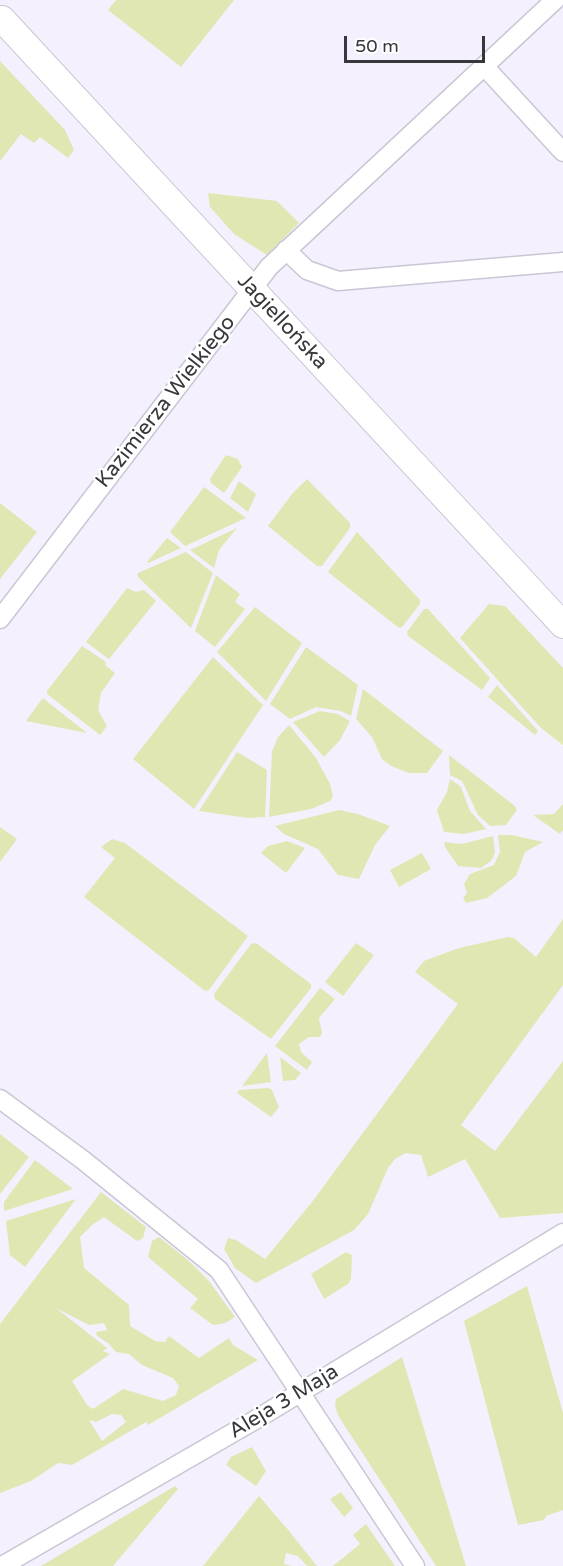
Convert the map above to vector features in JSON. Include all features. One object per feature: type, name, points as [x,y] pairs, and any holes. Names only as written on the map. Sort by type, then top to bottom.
[{"type":"street","name":"Kazimierza Wielkiego","points":[[0,619],[252,289],[286,250],[555,0]]},
{"type":"street","name":"Jagiellońska","points":[[5,13],[252,289],[563,625]]},
{"type":"street","points":[[484,66],[563,152]]},
{"type":"street","points":[[286,250],[307,270],[338,280],[563,262]]},
{"type":"street","points":[[0,1099],[83,1160],[219,1270],[415,1566]]},
{"type":"street","name":"Aleja 3 Maja","points":[[2,1566],[301,1392],[563,1233]]},
{"type":"green space","points":[[116,0],[234,0],[181,67],[108,10]]},
{"type":"green space","points":[[0,61],[65,130],[74,150],[68,158],[40,137],[34,143],[21,134],[0,161]]},
{"type":"green space","points":[[208,193],[277,201],[299,223],[267,255],[234,234],[210,207]]},
{"type":"green space","points":[[226,455],[238,459],[242,467],[224,493],[211,483],[210,479]]},
{"type":"green space","points":[[307,479],[350,523],[350,528],[322,566],[317,566],[268,526],[292,494]]},
{"type":"green space","points":[[239,481],[256,494],[248,512],[230,498]]},
{"type":"green space","points":[[204,487],[246,518],[185,546],[170,532]]},
{"type":"green space","points":[[0,503],[37,532],[0,579]]},
{"type":"green space","points":[[237,528],[219,550],[214,568],[190,550]]},
{"type":"green space","points":[[357,532],[420,600],[420,604],[402,627],[399,628],[328,572]]},
{"type":"green space","points":[[167,538],[181,548],[148,563],[147,562]]},
{"type":"green space","points":[[186,552],[213,573],[191,628],[137,576],[138,573]]},
{"type":"green space","points":[[216,575],[240,594],[235,602],[245,609],[215,647],[195,631]]},
{"type":"green space","points":[[127,588],[136,592],[144,590],[156,601],[109,659],[86,642]]},
{"type":"green space","points":[[489,604],[505,606],[563,668],[563,745],[541,728],[460,638]]},
{"type":"green space","points":[[255,607],[302,643],[266,701],[217,652]]},
{"type":"green space","points":[[424,609],[428,609],[490,678],[482,690],[408,636],[407,632]]},
{"type":"green space","points":[[82,646],[106,662],[105,665],[115,673],[101,693],[98,710],[107,726],[100,735],[47,694]]},
{"type":"green space","points":[[306,647],[358,685],[351,716],[341,711],[316,707],[290,719],[270,704]]},
{"type":"green space","points":[[213,657],[263,705],[194,809],[133,759]]},
{"type":"green space","points":[[497,685],[538,731],[535,735],[488,697]]},
{"type":"green space","points":[[363,689],[443,751],[427,773],[409,773],[391,766],[382,759],[372,737],[356,719]]},
{"type":"green space","points":[[44,699],[87,733],[26,721]]},
{"type":"green space","points":[[320,711],[338,714],[350,721],[340,740],[324,757],[293,722]]},
{"type":"green space","points":[[289,725],[316,758],[330,784],[333,797],[330,801],[311,809],[269,817],[272,751],[278,737]]},
{"type":"green space","points":[[237,752],[267,770],[265,817],[248,818],[199,811]]},
{"type":"green space","points":[[449,755],[515,806],[517,810],[506,825],[490,826],[478,815],[462,781],[450,775]]},
{"type":"green space","points":[[450,779],[461,787],[470,811],[486,829],[464,834],[444,832],[437,810],[447,792]]},
{"type":"green space","points":[[563,804],[563,830],[560,834],[533,815],[554,814]]},
{"type":"green space","points":[[339,810],[358,814],[390,826],[375,845],[359,879],[338,875],[318,849],[284,834],[275,826]]},
{"type":"green space","points":[[0,827],[17,839],[0,862]]},
{"type":"green space","points":[[498,835],[512,835],[543,842],[525,852],[516,876],[487,898],[466,903],[463,898],[467,893],[464,884],[470,874],[494,865],[500,852]]},
{"type":"green space","points":[[493,836],[495,853],[491,861],[481,868],[458,866],[444,842],[462,844]]},
{"type":"green space","points":[[112,839],[125,843],[248,936],[209,990],[205,991],[84,897],[115,858],[101,847]]},
{"type":"green space","points":[[287,841],[305,848],[286,873],[261,853],[268,846]]},
{"type":"green space","points":[[422,853],[431,869],[399,887],[390,870]]},
{"type":"green space","points":[[563,919],[563,985],[461,1125],[495,1151],[563,1061],[563,1213],[500,1218],[465,1159],[428,1177],[421,1155],[406,1153],[395,1159],[388,1168],[368,1214],[354,1230],[256,1283],[235,1268],[224,1249],[228,1238],[236,1240],[265,1259],[312,1202],[458,1004],[415,972],[424,961],[459,948],[508,937],[514,938],[536,957]]},
{"type":"green space","points":[[256,943],[311,984],[311,988],[271,1039],[215,999],[214,994],[251,944]]},
{"type":"green space","points":[[356,943],[374,955],[343,996],[325,982]]},
{"type":"green space","points":[[320,988],[335,999],[319,1018],[322,1033],[320,1037],[309,1037],[299,1044],[301,1052],[312,1062],[307,1070],[275,1046]]},
{"type":"green space","points":[[267,1053],[271,1082],[242,1086]]},
{"type":"green space","points":[[280,1057],[301,1073],[295,1080],[283,1081]]},
{"type":"green space","points":[[268,1088],[272,1090],[279,1107],[271,1117],[237,1093],[239,1090]]},
{"type":"green space","points":[[0,1134],[29,1157],[0,1194]]},
{"type":"green space","points":[[35,1160],[73,1189],[4,1211],[4,1202]]},
{"type":"green space","points":[[101,1192],[146,1227],[143,1238],[137,1241],[104,1217],[80,1237],[84,1268],[129,1305],[130,1326],[155,1341],[165,1342],[169,1336],[199,1358],[229,1338],[233,1345],[258,1360],[148,1425],[146,1422],[72,1465],[58,1463],[31,1481],[0,1493],[0,1324]],"holes":[[[56,1308],[89,1325],[104,1323],[107,1330],[96,1332],[97,1336],[116,1352],[129,1354],[142,1365],[173,1378],[179,1386],[176,1395],[163,1401],[123,1389],[93,1409],[87,1405],[72,1381],[110,1354],[103,1351],[107,1348]],[[112,1414],[121,1415],[126,1422],[102,1441],[89,1420],[96,1422]]]},
{"type":"green space","points":[[76,1199],[25,1267],[10,1255],[6,1221]]},
{"type":"green space","points":[[159,1237],[188,1260],[209,1281],[235,1317],[225,1323],[213,1325],[190,1308],[198,1299],[148,1257],[152,1241]]},
{"type":"green space","points":[[346,1252],[352,1255],[351,1279],[348,1284],[324,1299],[311,1274]]},
{"type":"green space","points":[[527,1286],[563,1413],[563,1510],[546,1516],[544,1520],[518,1525],[464,1321]]},
{"type":"green space","points":[[402,1357],[466,1566],[436,1566],[339,1417],[335,1406],[336,1399]]},
{"type":"green space","points":[[252,1447],[266,1471],[256,1486],[226,1465],[231,1457]]},
{"type":"green space","points":[[175,1486],[178,1489],[113,1566],[41,1566]]},
{"type":"green space","points":[[341,1492],[353,1508],[344,1517],[330,1499]]},
{"type":"green space","points":[[259,1496],[317,1566],[307,1566],[298,1556],[286,1553],[284,1564],[292,1566],[203,1566]]},
{"type":"green space","points":[[366,1524],[395,1566],[333,1566],[360,1544],[353,1535]]}]
